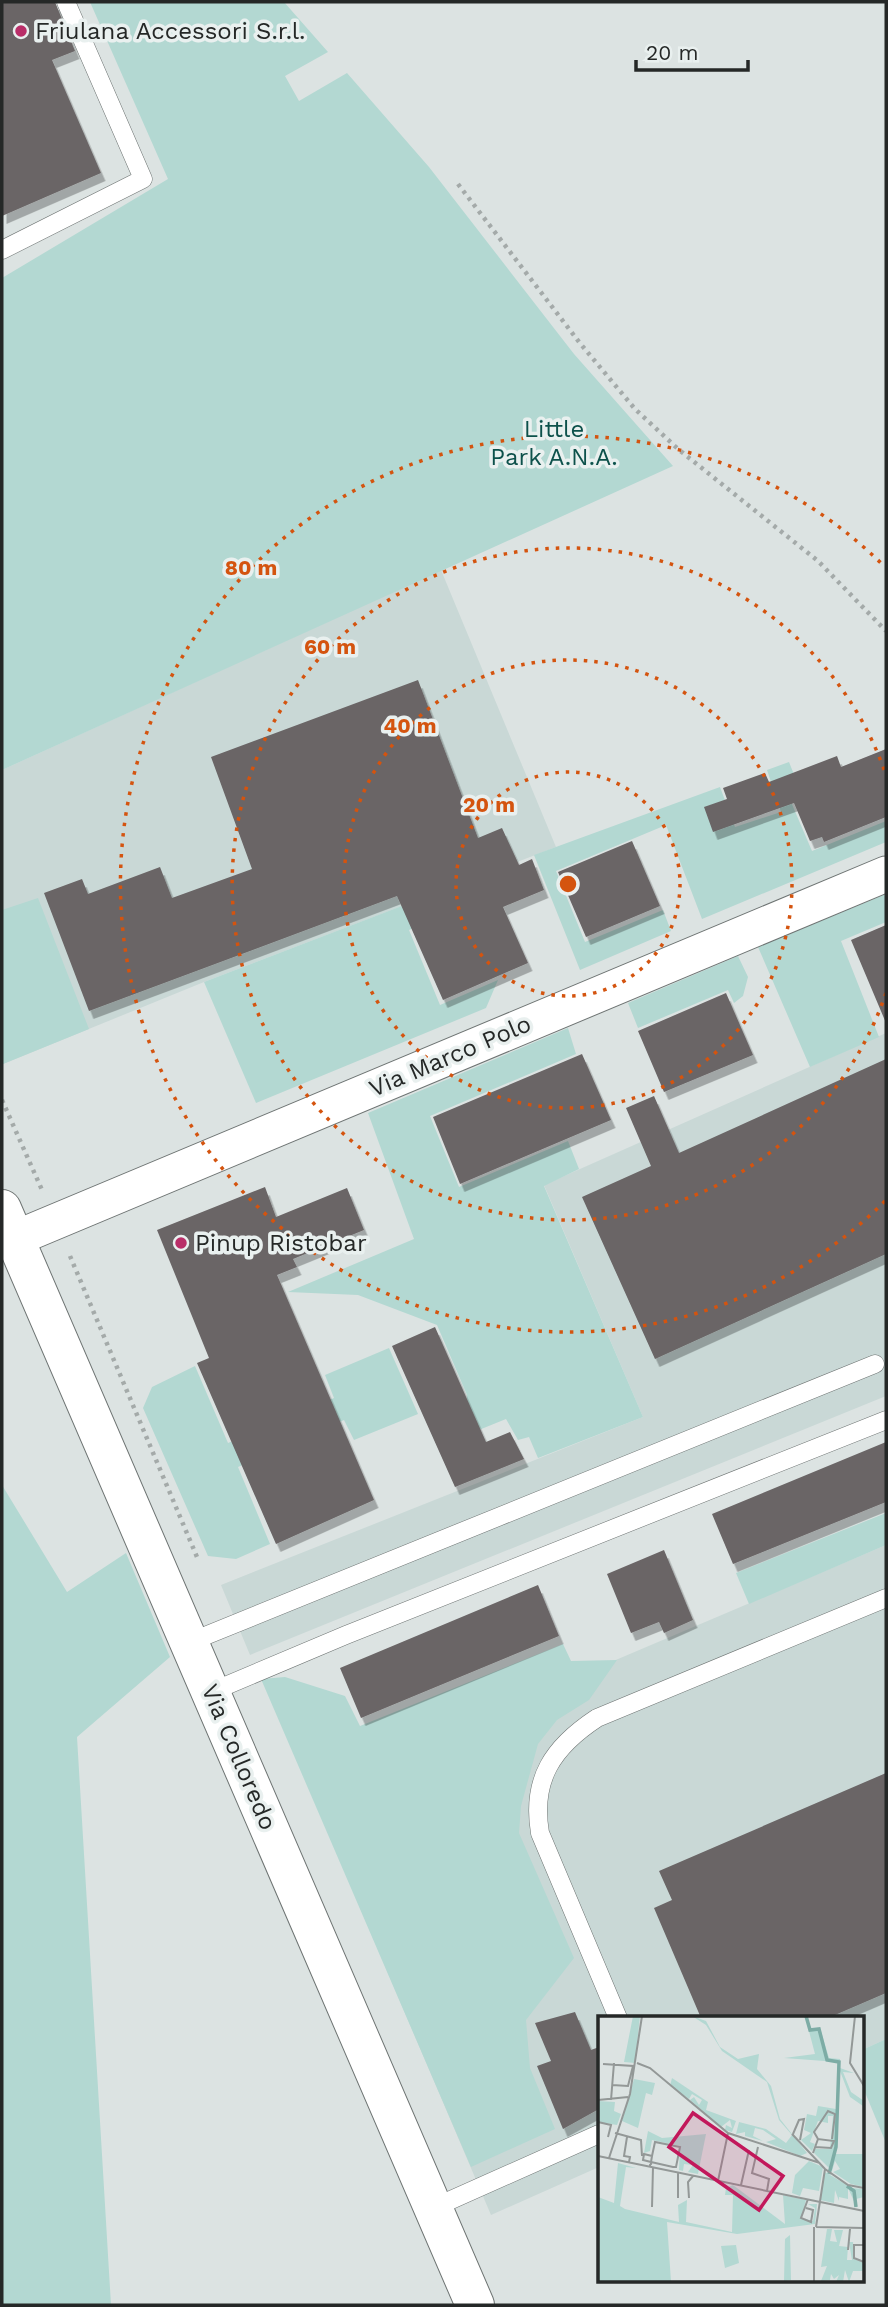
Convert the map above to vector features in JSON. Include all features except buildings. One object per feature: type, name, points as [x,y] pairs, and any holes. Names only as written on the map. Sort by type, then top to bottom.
[{"type":"main road","name":"Via Colloredo","points":[[8,1224],[475,2305]]},
{"type":"street","name":"Via Marco Polo","points":[[8,1224],[886,874]]},
{"type":"lane","points":[[2,250],[143,179],[66,2]]},
{"type":"lane","points":[[190,1642],[875,1364]]},
{"type":"lane","points":[[211,1692],[359,1630],[886,1420]]},
{"type":"lane","points":[[617,2016],[540,1833],[536,1812],[539,1790],[553,1756],[579,1730],[597,1718],[886,1598]]},
{"type":"lane","points":[[433,2208],[598,2134]]},
{"type":"path","points":[[458,184],[579,342],[635,409],[678,449],[818,561],[886,631]]},
{"type":"shaded area","points":[[441,570],[556,847],[204,982],[3,1064],[2,770]]},
{"type":"shaded area","points":[[886,1033],[886,1396],[250,1655],[221,1585],[643,1417],[544,1185]]},
{"type":"shaded area","points":[[886,1545],[886,2039],[864,2049],[864,2016],[598,2016],[598,2167],[491,2215],[310,1790]]},
{"type":"green space","name":"Little Park A.N.A.","points":[[90,2],[284,2],[328,52],[285,76],[299,101],[347,73],[429,167],[574,354],[673,466],[2,770],[2,278],[168,179]]},
{"type":"green space","points":[[789,762],[797,782],[785,788],[812,851],[886,821],[886,842],[702,919],[666,825],[556,871],[585,942],[663,910],[671,931],[580,970],[534,855],[720,787],[735,827],[781,812],[767,770]]},
{"type":"green space","points":[[433,894],[441,916],[409,930],[440,1005],[498,980],[486,1008],[256,1103],[204,982]]},
{"type":"green space","points":[[886,894],[886,922],[841,941],[879,1037],[810,1067],[758,947]]},
{"type":"green space","points":[[38,898],[89,1029],[3,1064],[2,910]]},
{"type":"green space","points":[[738,956],[748,977],[743,996],[734,1003],[728,990],[638,1028],[628,1003]]},
{"type":"green space","points":[[568,1028],[576,1054],[430,1116],[459,1187],[568,1141],[579,1169],[544,1186],[643,1417],[538,1458],[529,1437],[518,1440],[506,1419],[464,1436],[467,1395],[437,1325],[358,1295],[288,1292],[414,1239],[368,1113]]},
{"type":"green space","points":[[389,1348],[418,1414],[354,1440],[344,1420],[238,1467],[270,1544],[236,1559],[208,1556],[143,1408],[152,1387],[195,1366],[228,1443],[334,1398],[325,1375]]},
{"type":"green space","points":[[2,1485],[67,1592],[126,1553],[170,1657],[77,1737],[111,2305],[2,2305]]},
{"type":"green space","points":[[886,1513],[886,1545],[749,1604],[736,1573]]},
{"type":"green space","points":[[563,1644],[571,1661],[617,1660],[589,1700],[557,1720],[538,1744],[521,1806],[519,1833],[574,1958],[526,2020],[530,2068],[555,2129],[471,2167],[261,1679],[285,1677],[345,1696],[360,1726]]},
{"type":"green space","points":[[886,2039],[886,2143],[864,2090],[864,2049]]},
{"type":"place","name":"Friulana Accessori S.r.l.","points":[[21,31]]},
{"type":"place","name":"Pinup Ristobar","points":[[181,1243]]}]
